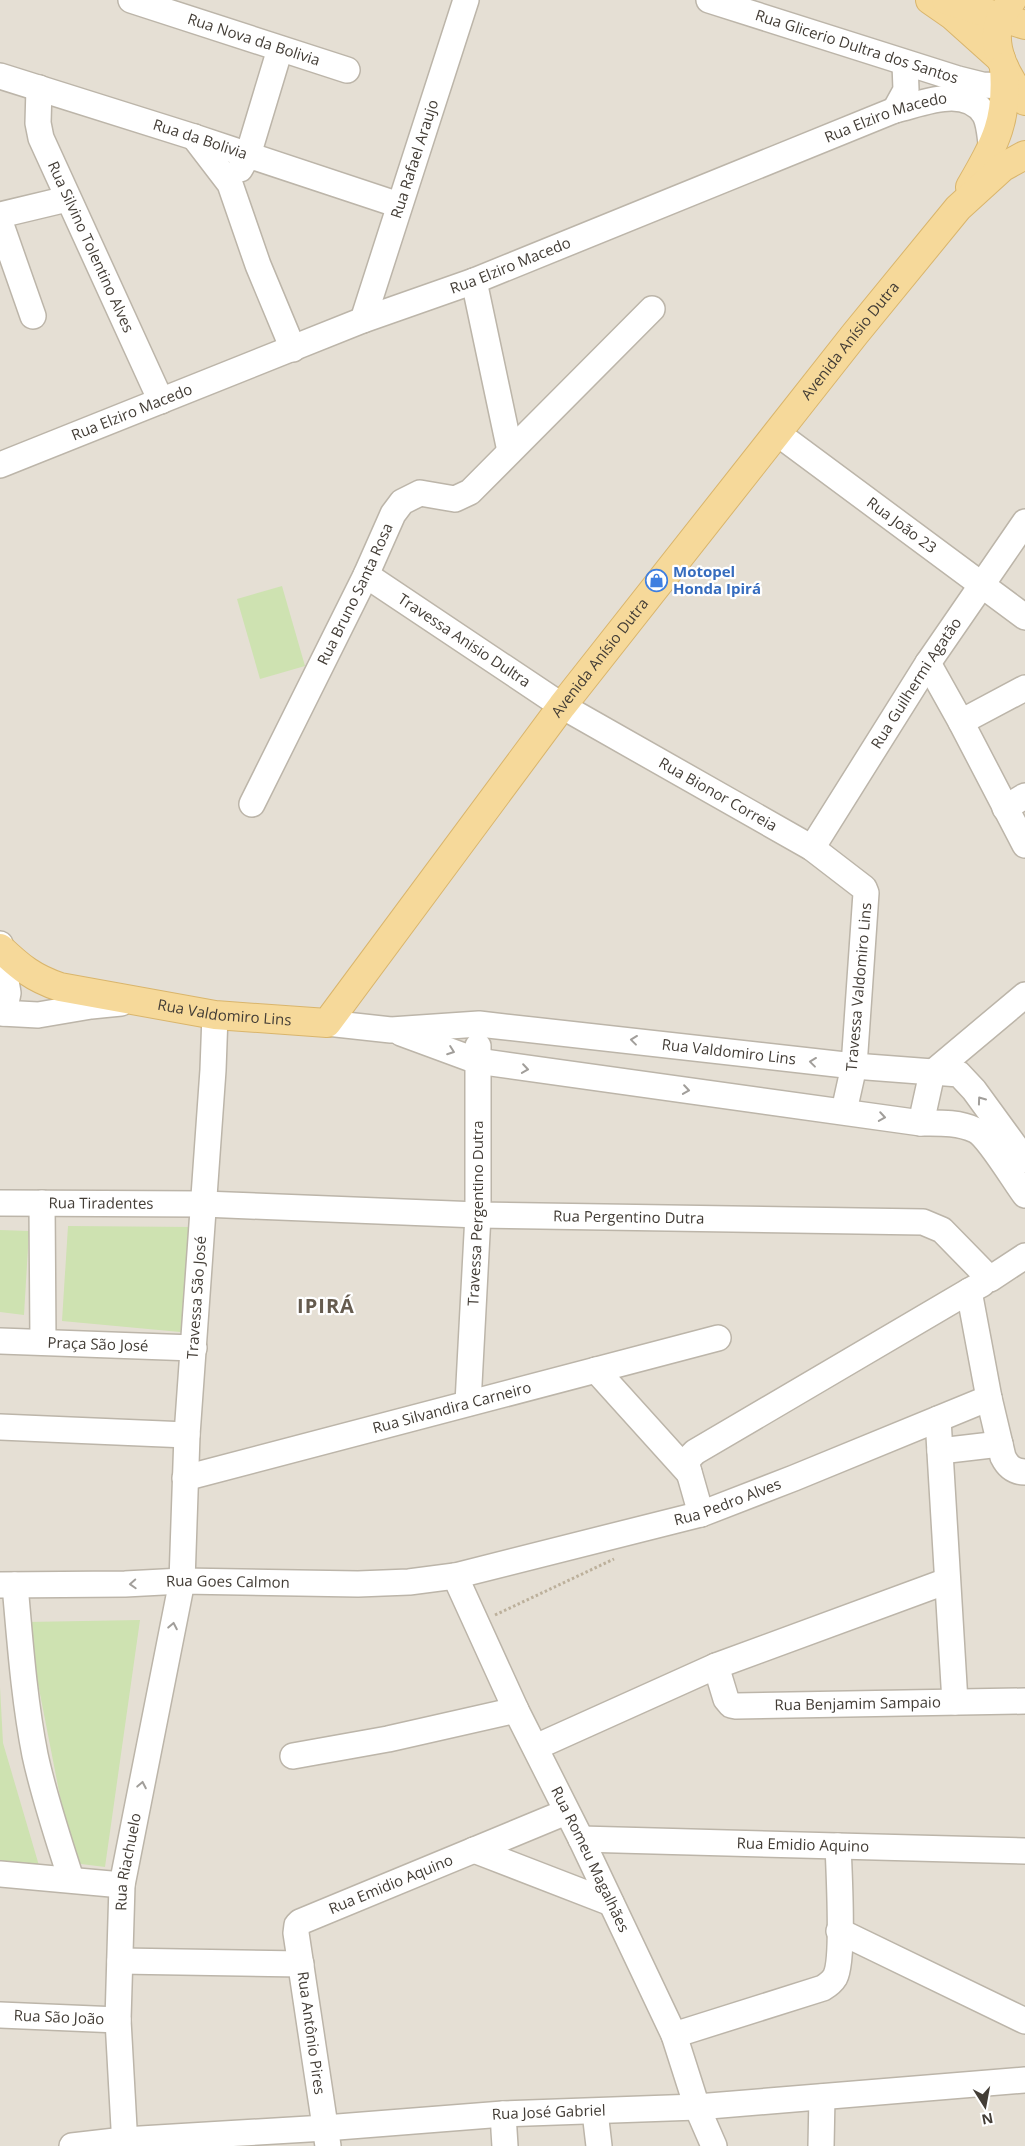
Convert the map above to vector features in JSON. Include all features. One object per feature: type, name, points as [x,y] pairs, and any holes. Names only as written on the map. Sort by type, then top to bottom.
[{"type":"main road","points":[[930,0],[953,16],[1009,78]]},
{"type":"main road","points":[[946,0],[1013,14],[997,40],[1009,78],[1005,105],[992,150],[958,208]]},
{"type":"main road","points":[[958,208],[1003,167],[1025,155]]},
{"type":"main road","name":"Avenida Anísio Dutra","points":[[328,1023],[562,706],[958,208]]},
{"type":"main road","name":"Rua Valdomiro Lins","points":[[0,947],[19,967],[39,980],[60,987],[215,1016],[328,1023]]},
{"type":"street","name":"Rua Nova da Bolivia","points":[[131,0],[348,70]]},
{"type":"street","name":"Rua Rafael Araujo","points":[[363,320],[466,0]]},
{"type":"street","name":"Rua Glicerio Dultra dos Santos","points":[[709,0],[905,63],[982,85],[1009,78]]},
{"type":"street","points":[[230,184],[248,155],[280,49]]},
{"type":"street","points":[[895,110],[906,90],[905,63]]},
{"type":"street","name":"Rua da Bolivia","points":[[0,76],[194,137],[399,205]]},
{"type":"street","name":"Rua Silvino Tolentino Alves","points":[[39,88],[38,123],[41,138],[67,199],[161,401]]},
{"type":"street","name":"Rua Elziro Macedo","points":[[0,465],[363,320],[474,281],[895,110],[950,98],[960,98],[974,104],[984,115],[992,150]]},
{"type":"street","points":[[194,137],[230,184],[258,265],[293,349]]},
{"type":"street","points":[[0,215],[67,199]]},
{"type":"street","points":[[0,222],[33,316]]},
{"type":"street","points":[[474,281],[510,451]]},
{"type":"street","name":"Rua Bruno Santa Rosa","points":[[252,804],[366,575],[393,514],[402,502],[420,494],[455,499],[470,492],[652,309]]},
{"type":"street","name":"Rua João 23","points":[[778,434],[1025,617]]},
{"type":"street","name":"Rua Guilhermi Agatão","points":[[812,848],[928,663],[1025,522]]},
{"type":"street","name":"Travessa Anisio Dultra","points":[[366,575],[562,706]]},
{"type":"street","points":[[928,663],[961,722],[1015,802],[1025,845]]},
{"type":"street","points":[[961,722],[1025,688]]},
{"type":"street","name":"Rua Bionor Correia","points":[[562,706],[812,848],[864,888],[866,893]]},
{"type":"street","name":"Travessa Valdomiro Lins","points":[[844,1111],[854,1066],[866,893]]},
{"type":"street","points":[[0,947],[8,993],[2,1013],[38,1015],[91,1006],[139,1001]]},
{"type":"street","points":[[921,1123],[932,1073],[1025,995]]},
{"type":"street","name":"Travessa São José","points":[[182,1581],[186,1435],[194,1348],[215,1016]]},
{"type":"street","name":"Rua Valdomiro Lins","points":[[328,1023],[391,1030],[479,1024],[854,1066],[959,1074],[974,1090],[1025,1160]]},
{"type":"street","name":"Travessa Pergentino Dutra","points":[[468,1403],[478,1215],[477,1061],[479,1024]]},
{"type":"street","name":"Rua Valdomiro Lins","points":[[391,1030],[477,1061],[921,1123],[949,1123],[976,1130],[1025,1195]]},
{"type":"street","name":"Rua Tiradentes","points":[[0,1202],[203,1204]]},
{"type":"street","points":[[42,1203],[43,1342]]},
{"type":"street","name":"Rua Pergentino Dutra","points":[[203,1204],[478,1215],[923,1222],[942,1230],[990,1279]]},
{"type":"street","points":[[701,1514],[689,1474],[689,1458],[694,1452],[969,1292],[1025,1256]]},
{"type":"street","points":[[969,1292],[989,1398],[1000,1444],[1007,1465],[1013,1470],[1023,1472]]},
{"type":"street","name":"Rua Silvandira Carneiro","points":[[185,1478],[718,1338]]},
{"type":"street","name":"Praça São José","points":[[0,1341],[194,1348]]},
{"type":"street","points":[[596,1370],[689,1474]]},
{"type":"street","name":"Rua Pedro Alves","points":[[454,1576],[701,1514],[989,1398]]},
{"type":"street","points":[[938,1419],[955,1702]]},
{"type":"street","points":[[0,1427],[186,1435]]},
{"type":"street","points":[[940,1451],[1000,1444]]},
{"type":"street","name":"Rua Goes Calmon","points":[[7,1585],[124,1584],[182,1581],[358,1584],[409,1582],[454,1576]]},
{"type":"street","name":"Rua Romeu Magalhães","points":[[454,1576],[516,1710],[581,1839],[674,2035],[697,2107],[714,2146]]},
{"type":"street","name":"Rua Riachuelo","points":[[124,2143],[118,2020],[122,1885],[182,1581]]},
{"type":"street","points":[[536,1747],[716,1666],[947,1581]]},
{"type":"street","points":[[7,1585],[35,1754],[45,1796],[71,1879]]},
{"type":"street","name":"Rua Benjamim Sampaio","points":[[716,1666],[726,1700],[731,1705],[1025,1701]]},
{"type":"street","points":[[292,1756],[388,1739],[516,1710]]},
{"type":"street","name":"Rua Emidio Aquino","points":[[300,1922],[566,1812]]},
{"type":"street","name":"Rua Emidio Aquino","points":[[581,1839],[1025,1850]]},
{"type":"street","points":[[674,2035],[823,1988],[830,1983],[837,1971],[840,1931],[838,1846]]},
{"type":"street","points":[[474,1850],[611,1903]]},
{"type":"street","points":[[0,1874],[122,1885]]},
{"type":"street","name":"Rua Antônio Pires","points":[[300,1922],[296,1929],[326,2137]]},
{"type":"street","points":[[840,1931],[1025,2021]]},
{"type":"street","points":[[120,1961],[301,1964]]},
{"type":"street","name":"Rua São João","points":[[0,2015],[118,2020]]},
{"type":"street","name":"Rua José Gabriel","points":[[72,2146],[326,2137],[503,2114],[697,2107],[1025,2080]]},
{"type":"street","points":[[821,2146],[822,2097]]},
{"type":"street","points":[[595,2112],[598,2146]]},
{"type":"street","points":[[503,2114],[505,2146]]},
{"type":"path","points":[[476,1624],[615,1558]]},
{"type":"shaded area","points":[[0,0],[1025,0],[1025,2146],[0,2146]]},
{"type":"green space","points":[[282,586],[305,666],[260,679],[237,599]]},
{"type":"green space","points":[[68,1226],[195,1227],[191,1333],[62,1321]]},
{"type":"green space","points":[[0,1230],[29,1231],[24,1315],[0,1312]]},
{"type":"green space","points":[[140,1620],[105,1867],[73,1863],[26,1622]]},
{"type":"green space","points":[[0,1687],[3,1743],[40,1869],[0,1865]]},
{"type":"place","name":"Motopel Honda Ipirá","points":[[657,581]]},
{"type":"district","name":"IPIRÁ","points":[[326,1306]]}]
